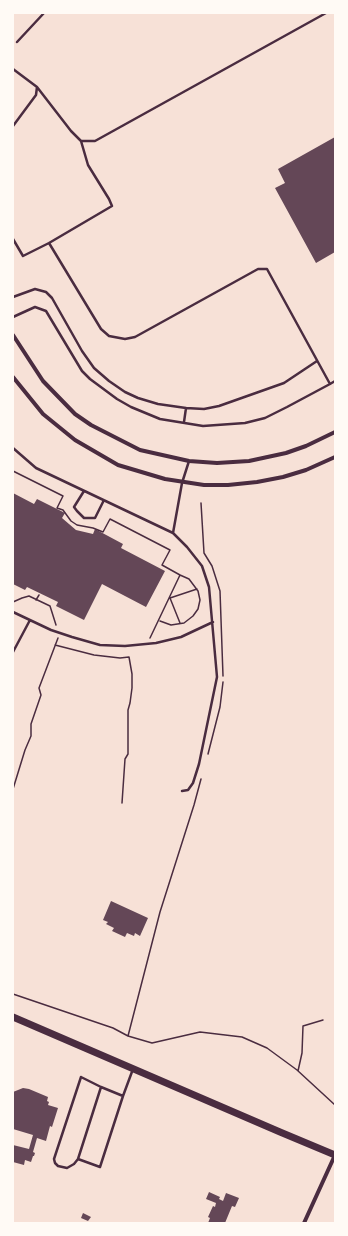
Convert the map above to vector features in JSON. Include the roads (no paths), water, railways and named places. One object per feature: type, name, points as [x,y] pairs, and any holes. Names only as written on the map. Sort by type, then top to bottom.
[{"type":"main road","points":[[13,1017],[335,1155]]},
{"type":"street","points":[[13,335],[43,381],[61,400],[91,425],[140,450],[189,461],[217,463],[249,461],[269,458],[286,453],[306,446],[335,432]]},
{"type":"street","points":[[13,377],[43,414],[75,440],[118,465],[148,475],[182,483],[204,485],[257,482],[283,477],[306,470],[335,457]]},
{"type":"street","points":[[304,1223],[335,1155]]},
{"type":"lane","points":[[17,42],[44,13]]},
{"type":"lane","points":[[81,141],[96,141],[326,13]]},
{"type":"lane","points":[[13,69],[37,87],[71,131],[81,141],[88,165],[112,206],[49,243],[22,256],[13,239]]},
{"type":"lane","points":[[13,126],[36,95],[37,87]]},
{"type":"lane","points":[[49,243],[101,329],[109,336],[125,338],[135,337],[258,269],[267,269],[330,384]]},
{"type":"lane","points":[[13,297],[35,289],[46,292],[52,298],[94,368],[125,392],[158,404],[204,409],[219,406],[284,382],[317,361]]},
{"type":"lane","points":[[13,316],[35,307],[46,311],[82,371],[90,379],[117,399],[160,419],[203,426],[245,423],[271,415],[335,381]]},
{"type":"lane","points":[[184,422],[186,408]]},
{"type":"lane","points":[[13,448],[36,468],[173,533],[187,547],[202,566],[209,586],[217,677],[199,764],[188,790],[182,791]]},
{"type":"lane","points":[[173,533],[182,483],[189,461]]},
{"type":"lane","points":[[84,491],[74,507],[84,518],[95,518],[104,500]]},
{"type":"lane","points":[[13,612],[59,633],[100,645],[125,646],[156,643],[181,637],[213,622]]},
{"type":"lane","points":[[13,652],[30,620]]},
{"type":"lane","points":[[78,1159],[100,1167],[133,1069]]},
{"type":"lane","points":[[101,1087],[78,1159],[74,1164],[67,1168],[58,1166],[54,1159],[80,1077],[123,1096]]}]
